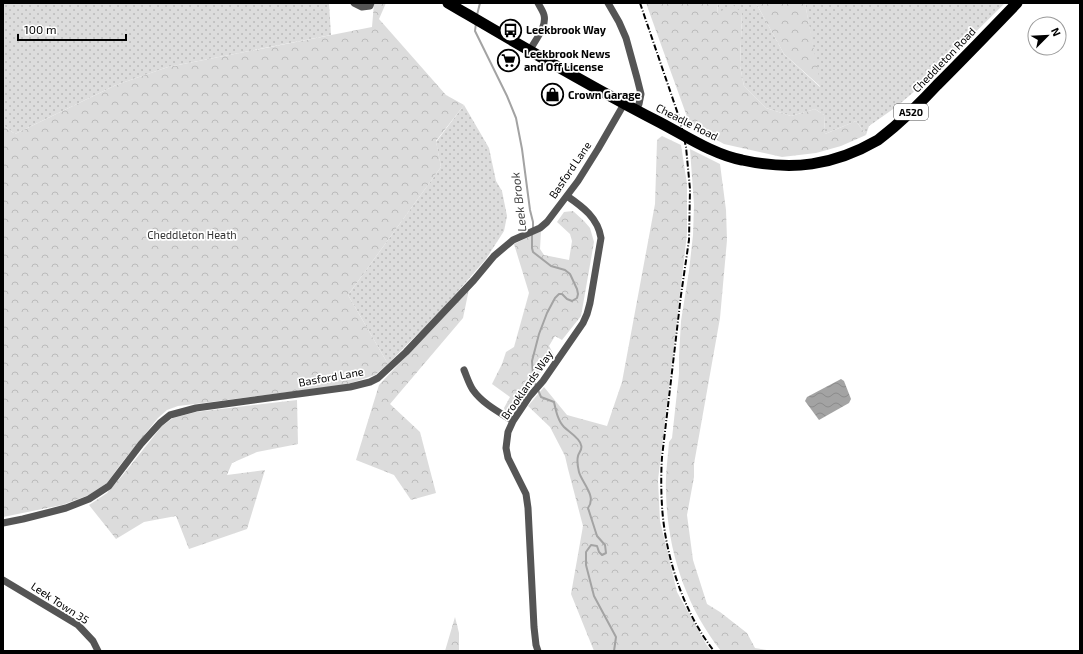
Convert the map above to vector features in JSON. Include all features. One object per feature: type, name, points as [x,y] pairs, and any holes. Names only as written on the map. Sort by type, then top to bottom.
[{"type":"highway","name":"Cheadle Road","points":[[448,3],[624,104],[721,154],[739,160],[774,165]]},
{"type":"highway","name":"Cheddleton Road","points":[[774,165],[796,166],[818,164],[840,158],[880,139],[909,115],[1017,3]]},
{"type":"street","points":[[354,3],[362,7],[370,6],[371,3]]},
{"type":"street","points":[[530,50],[543,27],[545,20],[544,13],[538,3]]},
{"type":"street","points":[[608,3],[626,38],[637,78],[641,94],[636,110]]},
{"type":"street","name":"Basford Lane","points":[[3,523],[66,508],[89,500],[109,486],[141,444],[160,422],[170,415],[196,408],[350,387],[370,382],[378,378],[406,352],[474,280],[494,256],[513,240],[540,228],[547,222],[567,196],[598,149],[624,104]]},
{"type":"street","name":"Brooklands Way","points":[[538,651],[534,627],[526,494],[508,458],[506,448],[508,432],[513,421],[529,396],[543,381],[583,322],[590,303],[601,238],[600,230],[597,223],[580,205],[567,196]]},
{"type":"street","points":[[464,370],[470,385],[480,398],[499,413],[513,421]]},
{"type":"street","name":"Leek Town 35","points":[[3,580],[78,625],[93,641],[98,651]]},
{"type":"green space","points":[[3,3],[329,3],[331,35],[168,67],[116,85],[15,134],[3,125]]},
{"type":"green space","name":"Cheddleton Heath","points":[[374,3],[386,3],[379,19],[446,95],[464,105],[436,141],[441,167],[348,295],[388,364],[375,375],[345,385],[178,406],[167,410],[158,418],[107,483],[89,495],[62,505],[3,517],[3,125],[15,134],[116,85],[168,67],[372,27]]},
{"type":"green space","points":[[646,3],[718,3],[717,14],[732,4],[742,13],[740,66],[744,86],[766,108],[791,116],[815,109],[824,115],[825,134],[856,121],[866,135],[841,146],[816,153],[782,157],[724,144],[690,125]]},
{"type":"green space","points":[[718,3],[756,3],[784,54],[820,87],[805,3],[1005,3],[922,85],[896,107],[869,126],[866,135],[856,121],[825,134],[824,115],[815,109],[791,116],[766,108],[744,86],[740,66],[742,13],[717,14]]},
{"type":"green space","points":[[756,3],[805,3],[821,87],[784,54]]},
{"type":"green space","points":[[464,105],[489,148],[496,181],[502,191],[507,216],[504,231],[486,259],[445,306],[388,364],[348,295],[441,167],[436,142]]},
{"type":"green space","points":[[662,136],[681,145],[687,184],[687,234],[658,480],[660,521],[677,592],[711,651],[594,651],[571,594],[583,526],[565,456],[550,427],[528,406],[544,387],[567,415],[607,426],[622,382],[655,204],[657,141]]},
{"type":"green space","points":[[690,149],[720,164],[726,210],[727,240],[720,318],[694,464],[694,477],[687,515],[693,560],[707,604],[747,633],[755,648],[773,651],[721,651],[697,615],[688,595],[680,576],[670,534],[667,513],[666,473],[669,442],[672,438],[679,374],[681,321],[693,235],[694,205]]},
{"type":"green space","points":[[573,211],[590,228],[594,242],[581,316],[562,340],[555,336],[549,346],[554,355],[517,407],[506,413],[504,408],[510,397],[492,384],[506,352],[514,347],[529,293],[514,244],[541,231],[540,249],[544,255],[569,260],[572,241],[570,234],[557,222],[564,212]]},
{"type":"green space","points":[[469,289],[463,318],[390,404],[420,432],[436,493],[411,500],[394,475],[356,460],[379,385]]},
{"type":"green space","points":[[297,400],[298,444],[257,452],[232,463],[227,475],[265,470],[247,529],[189,549],[176,516],[144,522],[116,539],[89,505],[107,493],[162,426],[173,418],[196,412]]},
{"type":"green space","points":[[455,617],[459,633],[459,651],[445,651]]},
{"type":"water","points":[[841,379],[844,381],[851,399],[849,403],[819,420],[805,401],[807,397]]},
{"type":"waterway","name":"Leek Brook","points":[[477,15],[480,3]]},
{"type":"waterway","name":"Leek Brook","points":[[476,23],[475,31],[507,96],[516,118],[522,149],[533,230]]},
{"type":"waterway","name":"Leek Brook","points":[[532,234],[533,252],[551,266],[565,270],[570,274],[578,294],[577,298],[572,301],[567,299],[562,294],[559,294],[555,298],[547,313],[539,334],[532,361],[533,375],[536,386]]},
{"type":"waterway","name":"Leek Brook","points":[[538,390],[541,397],[554,402],[560,422],[580,442],[581,449],[578,455],[579,472],[590,494],[591,499],[588,508],[597,536],[605,545],[606,553],[602,555],[597,546],[591,545],[586,552],[586,565],[594,596],[616,637],[614,651]]},
{"type":"railway","points":[[640,3],[680,120],[686,147],[690,189],[689,240],[662,457],[661,493],[664,525],[672,563],[685,601],[693,619],[714,651]]},
{"type":"place","name":"Leekbrook Way","points":[[510,30]]},
{"type":"place","name":"Leekbrook News and Off License","points":[[509,60]]},
{"type":"place","name":"Crown Garage","points":[[552,95]]}]
